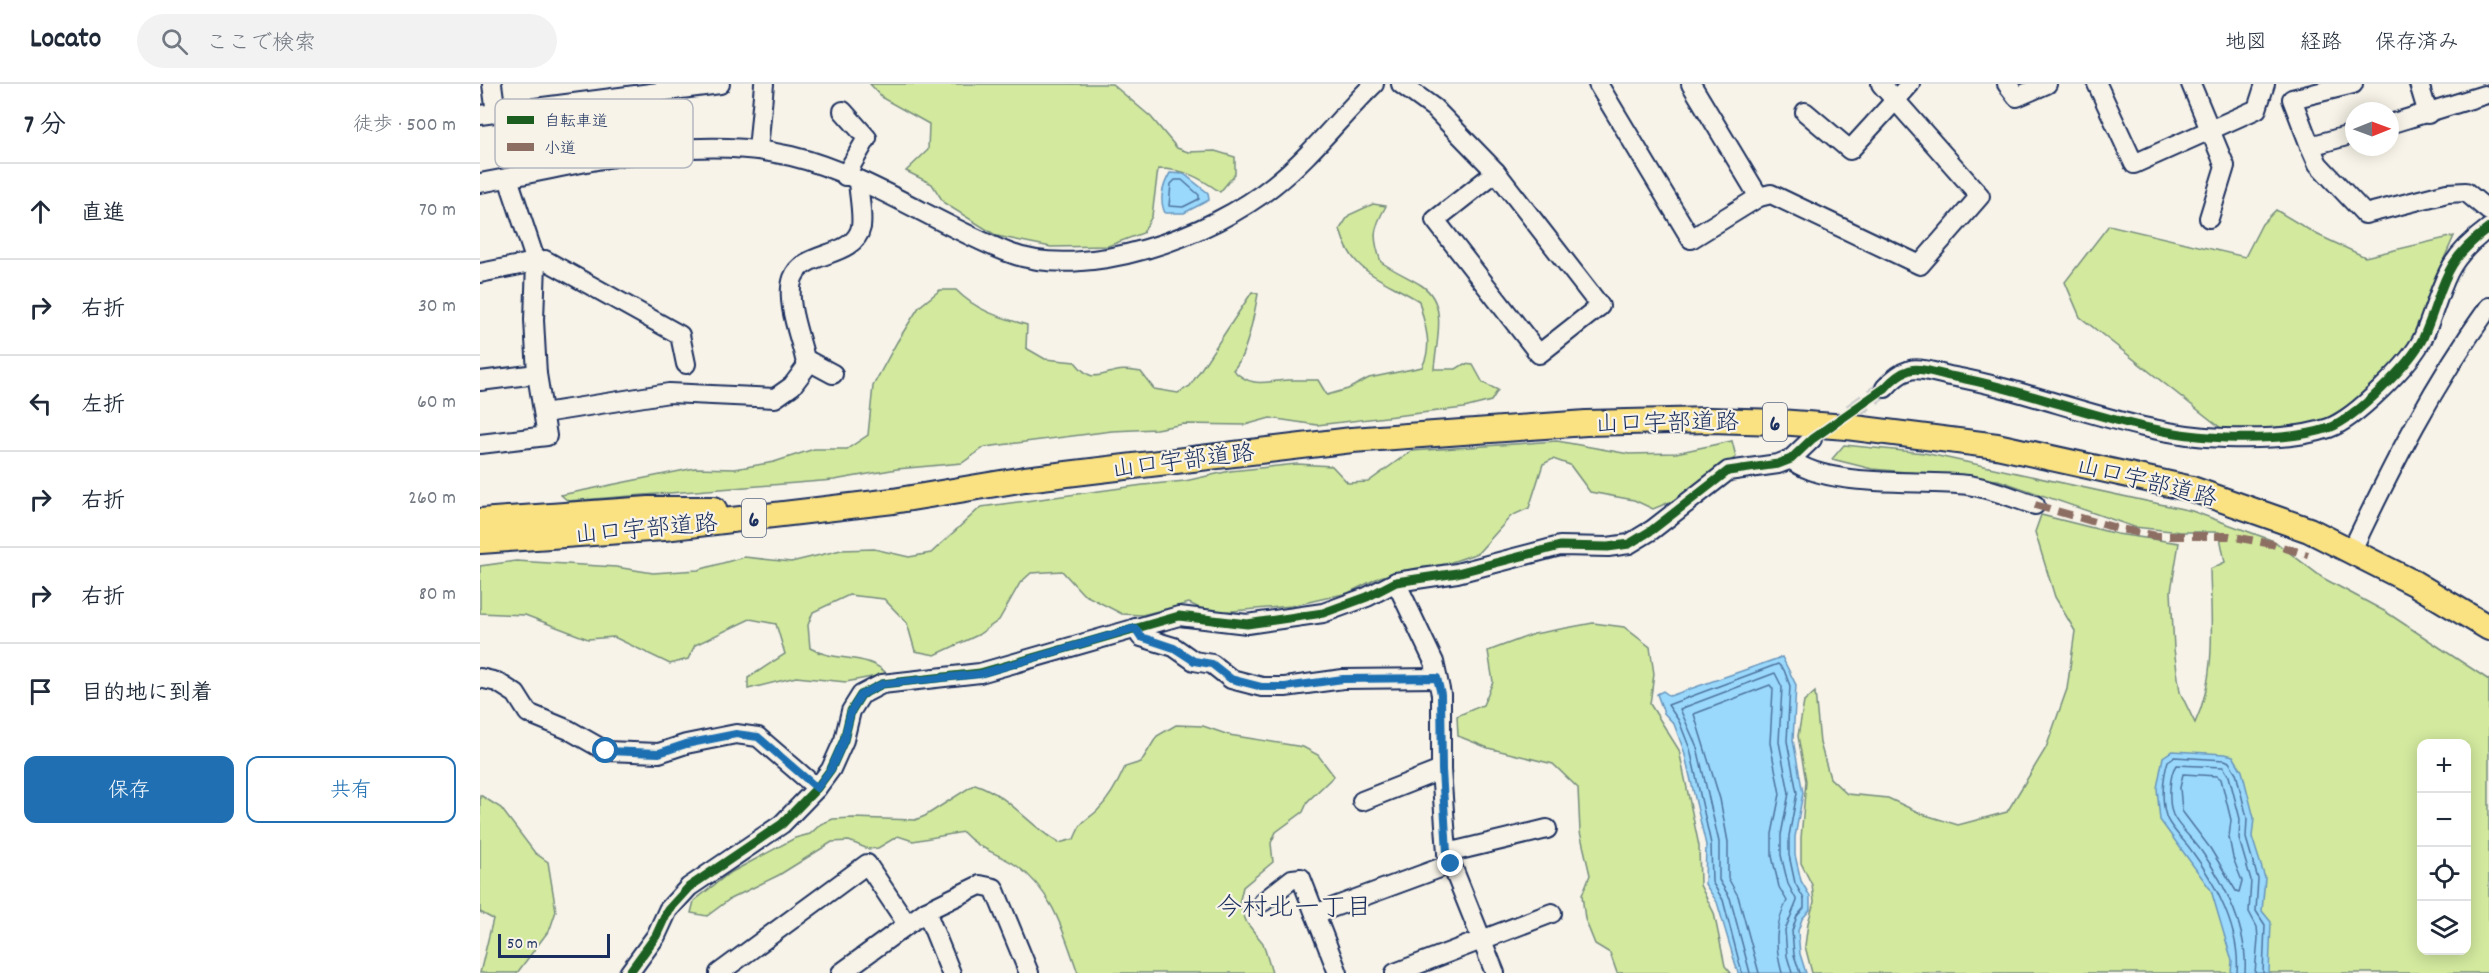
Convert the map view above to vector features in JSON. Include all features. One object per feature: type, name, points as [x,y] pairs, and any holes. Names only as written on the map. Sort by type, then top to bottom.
[{"type":"main road","name":"山口宇部道路","points":[[480,541],[664,528],[893,501],[1025,479],[1352,440],[1473,430],[1647,421],[1779,422],[1878,430],[1997,446],[2192,489],[2248,506],[2352,550],[2414,583],[2489,628]]},
{"type":"main road","name":"山口宇部道路","points":[[480,529],[556,526],[725,509],[894,488],[1025,479]]},
{"type":"main road","points":[[480,521],[649,509],[725,509]]},
{"type":"main road","points":[[480,555],[597,542],[664,528]]},
{"type":"street","points":[[488,114],[492,84]]},
{"type":"street","points":[[588,99],[661,88],[720,84]]},
{"type":"street","points":[[758,150],[764,84]]},
{"type":"street","points":[[693,148],[720,147],[758,150],[792,156],[851,179],[1009,253],[1054,262],[1097,262],[1164,242],[1223,219],[1250,204],[1294,169],[1374,84]]},
{"type":"street","points":[[1401,84],[1434,108],[1496,172],[1600,306],[1539,354],[1435,220],[1496,172]]},
{"type":"street","points":[[1598,84],[1691,239],[1759,197],[1772,194],[1920,265],[1980,196],[1881,84]]},
{"type":"street","points":[[1691,84],[1759,197]]},
{"type":"street","points":[[1805,112],[1850,150],[1910,84]]},
{"type":"street","points":[[2007,84],[2017,97],[2048,84]]},
{"type":"street","points":[[2097,84],[2134,164],[2257,109],[2265,84]]},
{"type":"street","points":[[2191,84],[2212,129],[2225,166],[2209,218]]},
{"type":"street","points":[[2353,84],[2292,99],[2318,164],[2365,214],[2447,193],[2466,192],[2489,211]]},
{"type":"street","points":[[2419,84],[2428,114]]},
{"type":"street","points":[[2399,122],[2484,95]]},
{"type":"street","points":[[833,374],[805,359],[792,299],[793,275],[806,264],[848,245],[856,238],[861,220],[851,179],[867,138],[843,111]]},
{"type":"street","points":[[2310,146],[2345,136]]},
{"type":"street","points":[[480,183],[565,168]]},
{"type":"street","points":[[480,444],[547,436],[537,374],[534,320],[536,261],[508,178]]},
{"type":"street","points":[[1885,388],[1891,380],[1912,369],[1994,384],[2189,436],[2227,438],[2305,435],[2331,427],[2361,405],[2401,369],[2422,340],[2449,267],[2467,244],[2489,228]]},
{"type":"street","points":[[480,273],[545,260],[680,335],[687,364]]},
{"type":"street","points":[[2352,550],[2426,404],[2455,354],[2489,306]]},
{"type":"street","points":[[544,413],[669,393],[775,398],[792,386],[810,362]]},
{"type":"street","points":[[480,381],[537,374]]},
{"type":"street","points":[[629,973],[656,936],[668,910],[689,887],[782,824],[817,788],[831,769],[844,740],[851,711],[861,695],[882,684],[980,674],[1179,616],[1247,624],[1323,613],[1367,597],[1396,582],[1457,573],[1560,546],[1608,548],[1629,544],[1652,530],[1728,471],[1778,464],[1791,459],[1812,439]]},
{"type":"street","points":[[1791,459],[1812,472],[1885,481],[1967,485],[1985,488],[2035,505]]},
{"type":"street","points":[[1396,582],[1434,662],[1441,694],[1442,770],[1449,859],[1495,973]]},
{"type":"street","points":[[1135,628],[1141,637],[1174,648],[1194,661],[1212,664],[1231,679],[1262,687],[1285,687],[1343,679],[1437,678]]},
{"type":"street","points":[[480,678],[497,682],[516,694],[528,713],[569,730],[606,751],[659,753],[686,744],[736,734],[758,737],[817,788]]},
{"type":"street","points":[[1362,801],[1442,770]]},
{"type":"street","points":[[1315,914],[1449,859],[1547,829]]},
{"type":"street","points":[[719,973],[867,864],[907,924]]},
{"type":"street","points":[[1263,902],[1292,879],[1301,878],[1338,973]]},
{"type":"street","points":[[841,973],[926,911],[980,885],[994,888],[1029,973]]},
{"type":"street","points":[[926,911],[951,973]]},
{"type":"street","points":[[1395,973],[1552,913]]},
{"type":"green space","points":[[870,84],[1112,84],[1151,117],[1177,148],[1188,152],[1215,151],[1235,157],[1235,174],[1220,192],[1191,175],[1176,170],[1158,169],[1152,216],[1143,233],[1108,246],[1051,247],[997,236],[944,203],[932,184],[906,171],[928,150],[929,124],[884,99]]},
{"type":"green space","points":[[1373,204],[1386,206],[1375,233],[1381,262],[1421,285],[1430,293],[1435,302],[1439,324],[1434,369],[1456,369],[1464,364],[1473,365],[1483,383],[1498,390],[1491,401],[1464,408],[1317,425],[1270,418],[1245,425],[1184,424],[1156,429],[1112,431],[985,447],[962,463],[897,469],[834,480],[568,501],[561,495],[695,468],[735,469],[774,462],[814,449],[847,449],[868,435],[873,386],[919,307],[940,290],[956,290],[980,308],[1027,325],[1026,348],[1045,359],[1075,362],[1085,373],[1094,376],[1123,370],[1141,372],[1154,389],[1178,393],[1190,386],[1252,292],[1258,294],[1252,323],[1242,355],[1233,370],[1247,380],[1259,382],[1318,380],[1327,395],[1348,389],[1369,378],[1422,367],[1426,359],[1428,342],[1419,301],[1370,274],[1361,266],[1345,244],[1340,229],[1349,215]]},
{"type":"green space","points":[[2276,210],[2316,234],[2365,257],[2454,236],[2433,284],[2419,332],[2400,363],[2364,396],[2319,423],[2226,432],[2080,317],[2065,282],[2109,225],[2245,257],[2262,224]]},
{"type":"green space","points":[[1557,441],[1629,454],[1676,453],[1732,441],[1736,457],[1675,500],[1653,509],[1634,500],[1590,492],[1570,465],[1553,459],[1543,464],[1529,508],[1511,516],[1478,553],[1446,564],[1405,570],[1380,577],[1348,593],[1291,606],[1210,613],[1189,603],[1142,615],[1122,614],[1083,594],[1062,571],[1031,573],[1020,583],[999,620],[978,635],[935,655],[915,651],[907,623],[884,599],[849,595],[813,612],[808,625],[810,648],[820,653],[870,663],[887,674],[846,682],[796,677],[748,689],[748,678],[785,654],[776,624],[750,619],[695,645],[688,659],[670,664],[614,637],[588,639],[525,615],[480,613],[480,566],[516,561],[616,567],[653,573],[698,570],[744,557],[791,562],[841,550],[874,549],[909,557],[931,553],[981,507],[1185,481],[1230,471],[1297,464],[1332,466],[1348,483],[1368,482],[1411,451]]},
{"type":"green space","points":[[1844,445],[1924,453],[2192,511],[2274,541],[2323,578],[2386,612],[2489,680],[2489,973],[1812,973],[1805,946],[1814,902],[1812,885],[1801,863],[1806,781],[1798,736],[1804,702],[1815,692],[1820,743],[1830,778],[1847,794],[1888,798],[1922,814],[1958,825],[2007,812],[2046,748],[2067,689],[2075,631],[2055,597],[2035,532],[2041,515],[2117,534],[2179,543],[2171,591],[2174,649],[2180,692],[2195,723],[2202,705],[2210,667],[2210,569],[2225,562],[2219,532],[2181,532],[2134,527],[1998,480],[1872,469],[1832,459]]},
{"type":"green space","points":[[1593,623],[1624,627],[1650,647],[1654,674],[1650,704],[1679,750],[1699,846],[1700,885],[1714,913],[1725,966],[1731,973],[1617,973],[1610,953],[1595,944],[1585,919],[1582,895],[1590,875],[1580,832],[1578,788],[1553,764],[1488,748],[1458,736],[1457,716],[1483,705],[1493,682],[1488,651],[1534,634]]},
{"type":"green space","points":[[1176,725],[1203,726],[1229,735],[1303,747],[1318,755],[1334,776],[1308,801],[1303,812],[1276,832],[1271,843],[1273,862],[1243,887],[1239,904],[1247,923],[1263,943],[1272,973],[1078,973],[1056,914],[1040,888],[1017,866],[982,847],[963,832],[913,841],[898,836],[878,848],[868,849],[849,841],[832,842],[779,875],[730,899],[707,916],[691,913],[694,901],[728,874],[795,838],[810,834],[821,824],[833,819],[853,818],[915,820],[975,784],[998,795],[1059,843],[1074,839],[1081,825],[1110,796],[1125,767],[1141,762],[1157,736]]},
{"type":"green space","points":[[480,795],[501,808],[535,853],[548,862],[556,911],[550,929],[517,973],[480,973],[493,919],[480,912]]},
{"type":"water","points":[[1170,173],[1184,174],[1208,193],[1209,200],[1184,213],[1165,213],[1162,203],[1163,193]]},
{"type":"water","points":[[1782,657],[1796,685],[1793,740],[1803,793],[1795,837],[1795,855],[1801,881],[1810,896],[1810,910],[1802,919],[1798,931],[1800,954],[1806,973],[1738,973],[1717,902],[1705,884],[1706,845],[1684,751],[1674,724],[1664,713],[1657,694],[1663,691],[1670,696]]},
{"type":"water","points":[[2172,751],[2233,756],[2242,771],[2254,818],[2252,837],[2265,878],[2262,911],[2271,922],[2269,973],[2231,973],[2232,961],[2211,890],[2160,820],[2157,788],[2163,757]]},
{"type":"tunnel","points":[[1829,428],[1885,388]]},
{"type":"marked path","points":[[2035,505],[2120,529],[2157,536],[2229,536],[2272,544],[2308,555]]},
{"type":"cycle path","points":[[629,973],[656,936],[668,910],[689,887],[782,824],[817,788],[831,769],[844,740],[851,711],[861,695],[882,684],[980,673],[1179,616],[1247,624],[1323,613],[1367,597],[1396,582],[1457,573],[1560,546],[1608,547],[1629,544],[1652,530],[1728,471],[1778,464],[1791,459],[1812,439],[1885,388],[1899,375],[1914,369],[1984,383],[2122,422],[2191,435],[2264,438],[2292,436],[2329,428],[2340,423],[2367,402],[2395,375],[2417,349],[2452,265],[2461,253],[2489,228]]},
{"type":"district","name":"今村北一丁目","points":[[1294,906]]},
{"type":"route","points":[[606,751],[659,753],[686,744],[736,734],[758,737],[817,788],[831,769],[844,740],[851,711],[861,695],[882,684],[980,674],[1135,628],[1141,637],[1156,644],[1174,648],[1194,661],[1212,664],[1231,679],[1262,687],[1285,687],[1343,679],[1437,678],[1441,694],[1442,770],[1447,853],[1451,864]]}]
